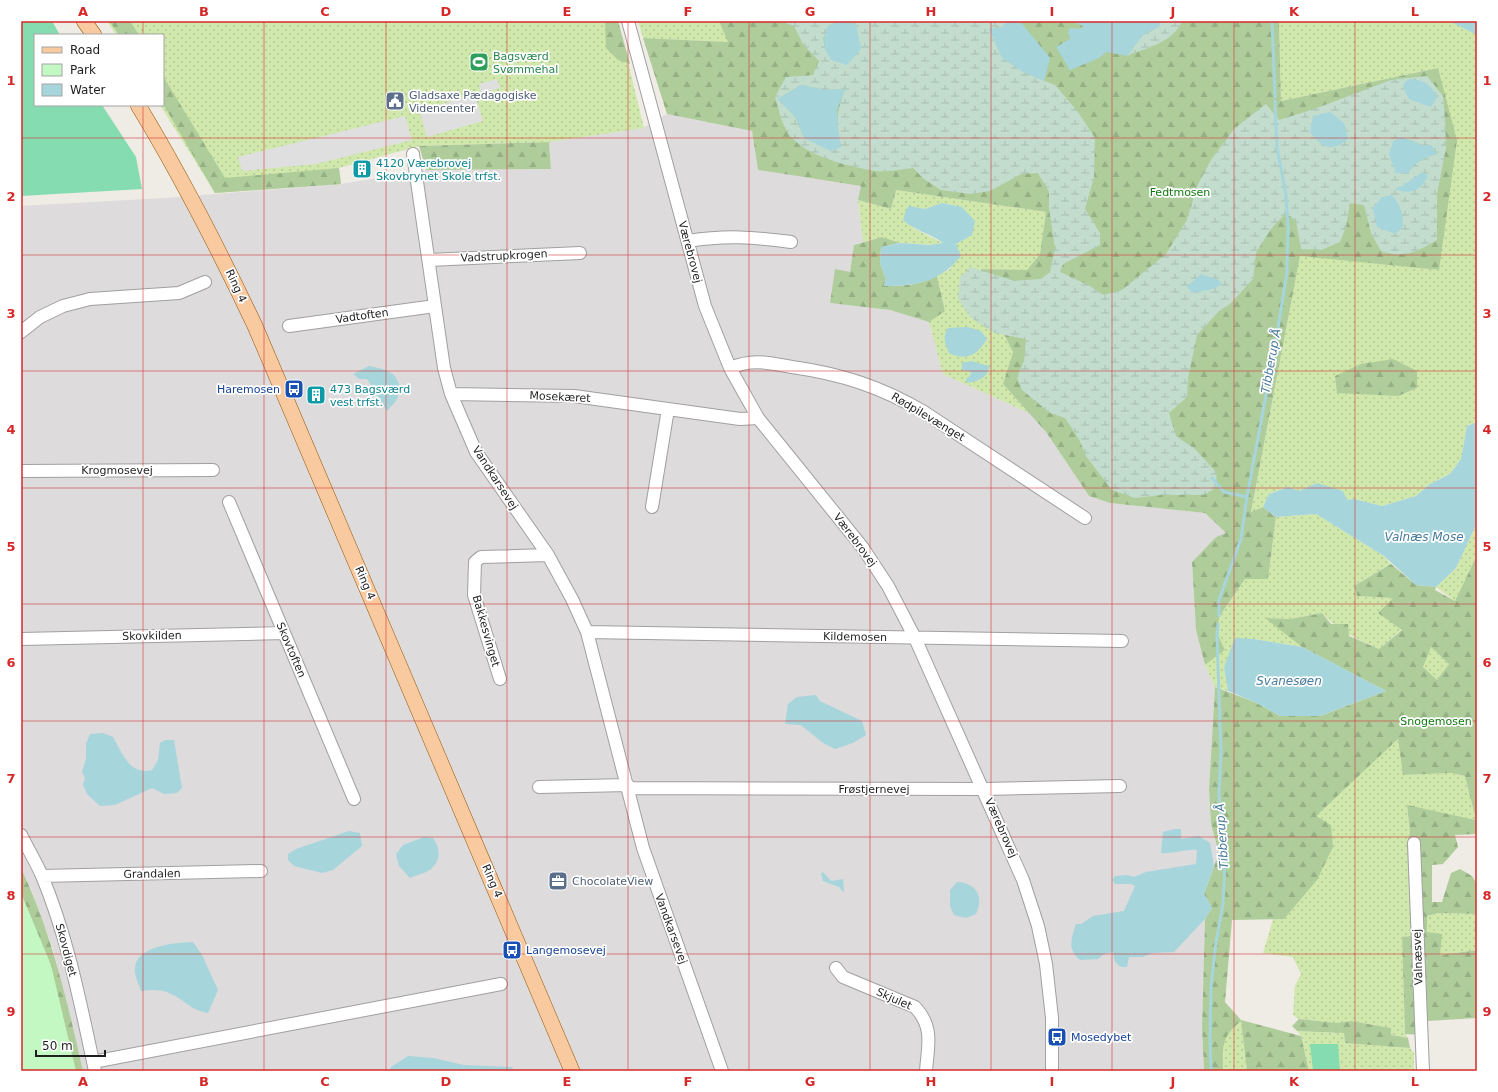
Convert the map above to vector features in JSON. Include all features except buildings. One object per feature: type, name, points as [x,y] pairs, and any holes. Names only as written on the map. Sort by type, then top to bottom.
[{"type":"main road","points":[[84,21],[93,34]]},
{"type":"main road","name":"Ring 4","points":[[139,106],[190,196],[255,326],[572,1071]]},
{"type":"street","name":"Værebrovej","points":[[628,21],[705,306],[730,368],[758,418],[864,548],[888,586],[915,638],[984,789],[1023,880],[1038,926],[1050,990],[1052,1071]]},
{"type":"street","name":"Vandkarsevej","points":[[413,154],[444,368],[451,394],[476,452],[548,555],[588,632],[651,874],[722,1071]]},
{"type":"street","points":[[688,241],[719,236],[742,236],[791,242]]},
{"type":"street","name":"Vadstrupkrogen","points":[[429,260],[580,253]]},
{"type":"street","points":[[21,332],[40,317],[63,306],[90,299],[174,293],[205,282]]},
{"type":"street","name":"Vadtoften","points":[[289,326],[435,306]]},
{"type":"street","name":"Rødpilevænget","points":[[730,368],[744,362],[763,362],[824,372],[871,385],[924,412],[1085,518]]},
{"type":"street","name":"Mosekæret","points":[[451,394],[574,396],[740,419],[758,418]]},
{"type":"street","points":[[652,507],[668,409]]},
{"type":"street","name":"Krogmosevej","points":[[21,471],[214,470]]},
{"type":"street","name":"Skovtoften","points":[[229,502],[354,799]]},
{"type":"street","name":"Bakkesvinget","points":[[500,679],[474,595],[474,562],[481,557],[548,555]]},
{"type":"street","name":"Kildemosen","points":[[588,632],[1122,640]]},
{"type":"street","name":"Skovkilden","points":[[21,639],[284,633]]},
{"type":"street","points":[[539,787],[628,786]]},
{"type":"street","name":"Frøstjernevej","points":[[628,786],[984,789],[1120,786]]},
{"type":"street","name":"Skovdiget","points":[[21,835],[42,876],[70,963],[94,1067]]},
{"type":"street","name":"Valnæsvej","points":[[1414,843],[1423,1071]]},
{"type":"street","name":"Grandalen","points":[[42,876],[261,871]]},
{"type":"street","name":"Skjulet","points":[[836,968],[843,977],[914,1007],[923,1016],[927,1024],[929,1034],[926,1071]]},
{"type":"street","points":[[94,1067],[501,984]]},
{"type":"shaded area","points":[[497,79],[500,88],[481,93],[479,84]]},
{"type":"shaded area","points":[[475,95],[483,121],[427,137],[419,110]]},
{"type":"shaded area","points":[[667,114],[752,131],[758,170],[862,186],[858,200],[863,242],[854,245],[850,272],[830,303],[890,310],[929,322],[943,374],[1029,413],[1046,432],[1089,496],[1110,503],[1205,513],[1226,533],[1216,537],[1192,562],[1196,630],[1205,665],[1215,687],[1209,790],[1211,824],[1219,853],[1204,894],[1212,908],[1205,919],[1202,1027],[1204,1071],[83,1071],[53,949],[31,889],[21,868],[21,206],[165,198],[341,184],[426,170],[551,169],[549,142],[643,128]]},
{"type":"shaded area","points":[[405,116],[412,140],[316,164],[242,171],[238,157]]},
{"type":"green space","points":[[21,21],[52,21],[59,34],[34,34],[34,106],[103,106],[136,157],[142,189],[21,196]]},
{"type":"green space","points":[[107,21],[618,21],[644,128],[549,142],[419,146],[339,168],[341,184],[215,193],[161,106],[164,106],[164,34],[115,34]]},
{"type":"green space","points":[[109,21],[130,21],[138,34],[118,34]]},
{"type":"green space","points":[[605,21],[618,21],[630,64],[618,60],[606,48]]},
{"type":"green space","points":[[638,21],[719,21],[729,42],[643,38]]},
{"type":"green space","name":"Fedtmosen","points":[[719,21],[1279,21],[1281,101],[1438,68],[1457,140],[1439,270],[1300,256],[1251,512],[1263,507],[1276,517],[1268,579],[1245,579],[1219,617],[1218,635],[1225,650],[1205,665],[1196,630],[1192,562],[1216,537],[1226,533],[1205,513],[1110,503],[1089,496],[1046,432],[1003,384],[1013,352],[984,295],[981,269],[1027,270],[1040,254],[1046,212],[896,190],[891,209],[858,200],[861,186],[758,170],[752,131],[667,114],[643,38],[728,42]]},
{"type":"green space","points":[[780,21],[839,21],[828,26],[823,39],[826,51],[856,24],[843,21],[1008,21],[1002,27],[995,27],[1023,72],[1055,85],[1078,112],[1095,138],[1094,177],[1085,209],[1100,233],[1100,245],[1063,264],[1060,272],[1090,286],[1103,295],[1122,290],[1166,254],[1187,220],[1197,186],[1211,160],[1234,129],[1266,104],[1279,120],[1317,108],[1391,80],[1427,76],[1443,96],[1446,148],[1437,194],[1437,240],[1410,253],[1396,254],[1381,251],[1371,233],[1364,205],[1350,203],[1346,227],[1340,242],[1321,250],[1301,249],[1296,221],[1286,213],[1270,230],[1256,253],[1253,279],[1230,304],[1219,311],[1197,335],[1188,378],[1187,397],[1169,413],[1176,436],[1195,449],[1216,472],[1217,487],[1204,495],[1161,495],[1135,498],[1112,490],[1086,456],[1079,439],[1065,418],[1050,413],[1022,390],[1017,377],[1024,361],[1026,339],[994,333],[970,317],[958,299],[960,277],[971,267],[1014,281],[1041,279],[1050,272],[1055,248],[1049,208],[1049,192],[1038,173],[1021,174],[990,191],[971,194],[941,190],[924,179],[913,168],[876,171],[842,164],[808,150],[799,144],[788,133],[781,118],[775,97],[786,77],[813,75],[819,61],[803,44],[794,26]],"holes":[[[801,85],[826,90],[845,89],[838,111],[838,131],[841,147],[804,138],[796,118],[778,99]],[[1402,137],[1422,145],[1431,145],[1437,154],[1421,160],[1408,173]]]},
{"type":"green space","points":[[1160,21],[1182,21],[1173,34],[1166,39],[1151,47],[1127,56],[1142,36],[1160,26]]},
{"type":"green space","points":[[1279,21],[1477,21],[1477,422],[1467,426],[1461,459],[1450,474],[1430,484],[1416,496],[1382,506],[1354,499],[1347,500],[1317,483],[1299,491],[1287,487],[1269,494],[1263,507],[1251,513],[1300,255],[1439,270],[1438,68],[1281,101]]},
{"type":"green space","points":[[164,78],[225,178],[339,168],[341,184],[215,193],[164,106]]},
{"type":"green space","points":[[549,142],[551,169],[426,170],[419,146]]},
{"type":"green space","points":[[896,190],[1046,212],[1040,254],[1027,270],[981,269],[984,295],[1013,352],[1003,384],[1029,413],[943,374],[929,322],[945,310],[937,276],[950,269],[956,244],[972,235],[962,207],[942,203],[925,209],[913,228],[943,243],[930,245],[900,243],[882,237],[863,242],[858,200],[891,209]]},
{"type":"green space","points":[[882,237],[900,243],[881,247],[880,263],[886,279],[884,286],[911,284],[937,276],[945,311],[929,322],[890,310],[830,303],[835,269],[850,272],[854,245]]},
{"type":"green space","points":[[1393,359],[1417,371],[1417,388],[1398,396],[1337,393],[1335,376],[1361,364]]},
{"type":"green space","points":[[1316,514],[1384,556],[1391,564],[1354,586],[1357,596],[1393,598],[1402,629],[1379,649],[1341,630],[1322,613],[1290,619],[1266,618],[1302,647],[1254,639],[1224,667],[1228,691],[1215,687],[1205,665],[1225,650],[1218,635],[1219,617],[1245,579],[1268,579],[1276,517]]},
{"type":"green space","points":[[1477,523],[1477,555],[1455,601],[1436,587],[1456,568]]},
{"type":"green space","name":"Snogemosen","points":[[1477,555],[1477,834],[1455,835],[1458,847],[1443,864],[1432,865],[1432,902],[1442,902],[1451,873],[1460,869],[1472,876],[1477,884],[1477,932],[1474,932],[1476,914],[1438,913],[1427,916],[1427,932],[1442,934],[1440,955],[1477,950],[1477,1018],[1428,1021],[1423,1035],[1405,1034],[1402,937],[1411,936],[1407,843],[1410,833],[1407,805],[1476,820],[1465,776],[1451,773],[1403,775],[1398,739],[1316,816],[1331,825],[1333,847],[1317,880],[1284,919],[1232,920],[1225,1002],[1241,1020],[1301,1036],[1309,1071],[1247,1071],[1241,1021],[1230,1032],[1224,1043],[1223,1071],[1204,1071],[1202,1027],[1205,919],[1212,908],[1204,894],[1219,853],[1211,824],[1209,790],[1215,687],[1257,703],[1280,716],[1320,716],[1386,691],[1302,647],[1265,618],[1290,619],[1322,613],[1331,624],[1348,624],[1349,636],[1379,649],[1402,630],[1378,613],[1393,598],[1357,596],[1354,586],[1391,564],[1416,585],[1436,587],[1435,590],[1455,601]],"holes":[[[1431,647],[1449,664],[1437,680],[1423,667]]]},
{"type":"green space","points":[[1430,646],[1449,664],[1437,680],[1423,667]]},
{"type":"green space","points":[[1398,739],[1403,775],[1451,773],[1465,776],[1476,820],[1407,806],[1410,833],[1407,843],[1411,936],[1402,937],[1405,1033],[1408,1038],[1391,1035],[1391,1028],[1351,1021],[1337,1023],[1299,1019],[1293,1015],[1295,986],[1301,974],[1293,957],[1263,953],[1273,919],[1284,919],[1315,816]]},
{"type":"green space","points":[[21,868],[42,917],[58,968],[83,1071],[21,1071]]},
{"type":"green space","points":[[21,893],[51,965],[76,1071],[21,1071]]},
{"type":"green space","points":[[1438,913],[1476,914],[1474,932],[1477,932],[1477,950],[1440,955],[1427,932],[1427,916]]},
{"type":"green space","points":[[1299,1019],[1337,1023],[1351,1021],[1391,1028],[1391,1035],[1408,1038],[1410,1048],[1345,1043],[1344,1033],[1297,1031],[1292,1026]]},
{"type":"green space","points":[[1241,1020],[1247,1071],[1223,1071],[1224,1043],[1226,1037],[1234,1026]]},
{"type":"green space","points":[[1297,1031],[1344,1033],[1345,1043],[1410,1048],[1414,1053],[1414,1071],[1309,1071],[1301,1036]]},
{"type":"green space","points":[[1310,1044],[1338,1044],[1340,1071],[1313,1071]]},
{"type":"water","points":[[839,21],[856,24],[861,49],[847,65],[831,60],[824,43],[828,26]]},
{"type":"water","points":[[1008,21],[1020,21],[1050,58],[1044,81],[1023,72],[1002,58],[989,29],[1002,27]]},
{"type":"water","points":[[1071,21],[1160,21],[1160,26],[1142,36],[1127,56],[1107,52],[1099,58],[1070,70],[1056,47],[1070,39],[1068,32],[1070,28],[1082,29],[1083,26]]},
{"type":"water","points":[[1451,21],[1477,21],[1477,35],[1453,23]]},
{"type":"water","points":[[1410,79],[1419,80],[1432,89],[1437,97],[1431,107],[1409,99],[1403,87],[1405,82]]},
{"type":"water","points":[[801,85],[826,90],[845,89],[837,110],[841,147],[831,151],[804,138],[796,118],[778,99]]},
{"type":"water","points":[[1330,112],[1344,123],[1348,139],[1337,146],[1332,147],[1318,141],[1310,132],[1313,116]]},
{"type":"water","points":[[1402,137],[1422,145],[1431,145],[1437,154],[1421,160],[1408,173],[1396,173],[1389,155],[1393,141]]},
{"type":"water","points":[[1423,172],[1428,176],[1418,188],[1406,192],[1395,189],[1404,185]]},
{"type":"water","points":[[1392,195],[1398,203],[1403,222],[1403,227],[1395,234],[1377,227],[1373,208],[1382,197]]},
{"type":"water","points":[[942,203],[962,207],[975,221],[972,235],[956,244],[961,256],[945,272],[927,281],[907,285],[884,286],[886,279],[880,263],[881,247],[900,243],[930,245],[943,243],[912,227],[903,220],[906,210],[909,206],[925,209]]},
{"type":"water","points":[[1201,274],[1218,280],[1222,284],[1213,289],[1193,293],[1187,287]]},
{"type":"water","points":[[968,327],[981,331],[987,339],[984,344],[980,349],[971,355],[961,357],[949,353],[945,343],[948,328]]},
{"type":"water","points":[[971,361],[989,366],[985,376],[967,383],[966,379],[970,376],[971,372],[962,370],[962,363]]},
{"type":"water","points":[[369,366],[390,372],[399,383],[401,389],[396,401],[387,411],[367,379],[359,379],[353,374]]},
{"type":"water","name":"Valnæs Mose","points":[[1477,422],[1477,523],[1456,568],[1436,587],[1416,585],[1384,556],[1316,514],[1276,517],[1263,507],[1269,494],[1288,487],[1299,491],[1317,483],[1343,491],[1347,500],[1354,499],[1382,506],[1416,496],[1430,484],[1450,474],[1461,459],[1467,426]]},
{"type":"water","name":"Svanesøen","points":[[1235,638],[1254,639],[1302,647],[1386,691],[1320,716],[1280,716],[1257,703],[1228,691],[1224,667]]},
{"type":"water","points":[[816,695],[820,701],[862,721],[866,735],[853,743],[835,749],[823,743],[801,725],[785,724],[788,704],[797,697]]},
{"type":"water","points":[[103,733],[113,737],[128,762],[133,767],[144,771],[152,770],[158,760],[160,743],[165,740],[174,740],[182,788],[177,793],[164,794],[152,788],[115,805],[100,806],[87,794],[83,785],[85,778],[82,772],[86,759],[86,744],[90,734]]},
{"type":"water","points":[[1181,829],[1181,839],[1199,836],[1210,843],[1214,866],[1204,894],[1212,908],[1205,919],[1174,952],[1153,953],[1142,957],[1129,957],[1127,967],[1121,967],[1115,962],[1113,952],[1104,954],[1098,959],[1080,960],[1073,952],[1071,944],[1076,924],[1081,924],[1093,916],[1124,911],[1135,886],[1131,884],[1115,884],[1112,880],[1115,876],[1127,875],[1134,877],[1146,872],[1196,864],[1197,850],[1161,853],[1163,832]]},
{"type":"water","points":[[349,831],[360,833],[362,846],[333,870],[322,873],[294,866],[288,860],[288,854],[296,849]]},
{"type":"water","points":[[424,837],[433,838],[436,842],[438,851],[437,860],[428,871],[410,878],[399,866],[396,854],[403,845]]},
{"type":"water","points":[[823,872],[831,881],[843,879],[844,893],[839,887],[823,881],[821,873]]},
{"type":"water","points":[[957,882],[970,885],[977,892],[979,902],[976,914],[966,918],[954,915],[950,906],[950,890]]},
{"type":"water","points":[[193,942],[202,955],[218,990],[208,1013],[192,1007],[174,995],[166,992],[155,990],[141,991],[135,975],[136,964],[140,956],[147,951],[156,947],[176,943]]},
{"type":"water","points":[[408,1056],[433,1058],[464,1065],[512,1067],[514,1071],[389,1071],[391,1067]]},
{"type":"waterway","name":"Tibberup Å","points":[[1272,21],[1275,97]]},
{"type":"waterway","name":"Tibberup Å","points":[[1219,616],[1219,600],[1241,539],[1247,497],[1275,347],[1287,272],[1288,227],[1286,195],[1277,148],[1275,101]]},
{"type":"waterway","points":[[1212,478],[1224,492],[1247,497]]},
{"type":"waterway","name":"Tibberup Å","points":[[1211,1071],[1211,986],[1216,942],[1223,904],[1225,862],[1219,794],[1221,752],[1217,638],[1218,624]]},
{"type":"place","name":"Bagsværd Svømmehal","points":[[479,62]]},
{"type":"place","name":"Gladsaxe Pædagogiske Videncenter","points":[[395,101]]},
{"type":"place","name":"4120 Værebrovej Skovbrynet Skole trfst.","points":[[362,169]]},
{"type":"place","name":"Haremosen","points":[[294,389]]},
{"type":"place","name":"473 Bagsværd vest trfst.","points":[[316,395]]},
{"type":"place","name":"ChocolateView","points":[[558,881]]},
{"type":"place","name":"Langemosevej","points":[[512,950]]},
{"type":"place","name":"Mosedybet","points":[[1057,1037]]}]
